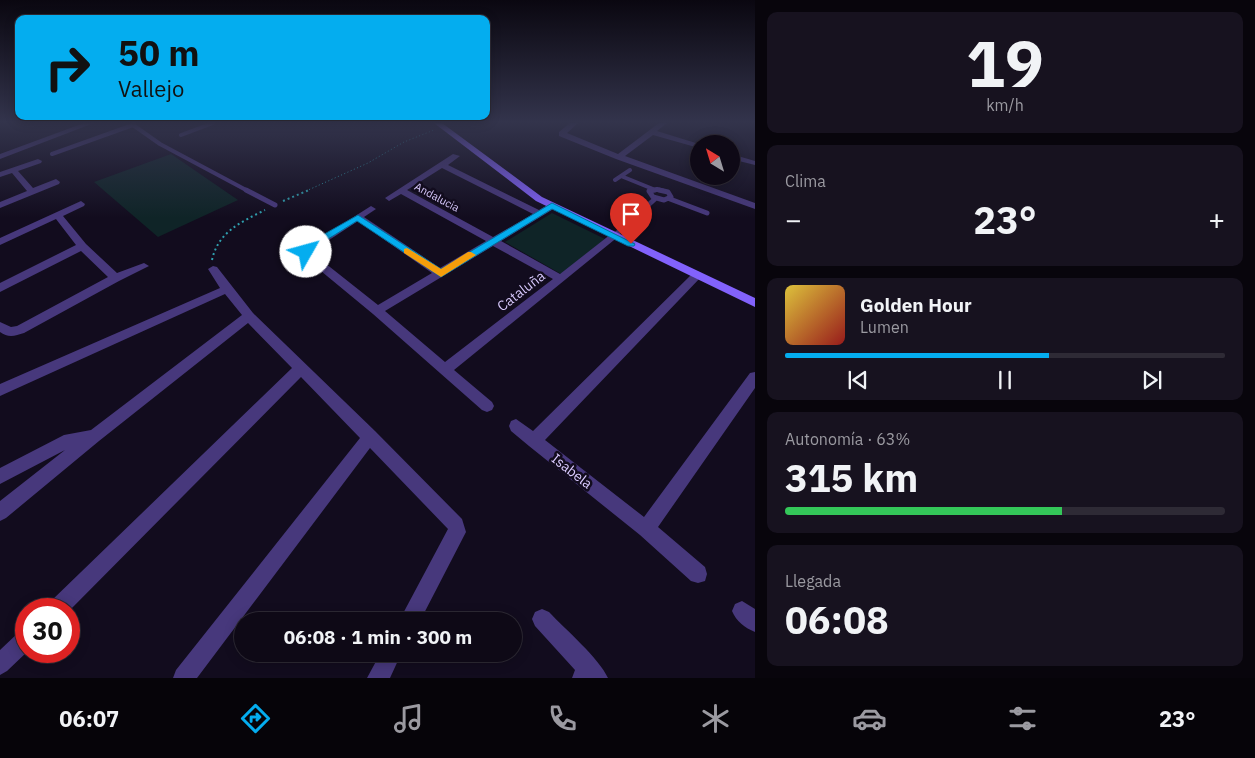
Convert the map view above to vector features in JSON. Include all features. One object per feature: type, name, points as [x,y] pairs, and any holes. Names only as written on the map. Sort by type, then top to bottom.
[{"type":"street","points":[[480,155],[523,189],[552,206],[755,303]]},
{"type":"street","points":[[614,155],[755,206]]},
{"type":"street","name":"Andalucia","points":[[401,190],[456,156]]},
{"type":"street","points":[[740,158],[755,162]]},
{"type":"street","points":[[0,175],[38,161]]},
{"type":"street","points":[[442,165],[540,213]]},
{"type":"street","points":[[13,170],[32,192]]},
{"type":"street","points":[[0,205],[56,182]]},
{"type":"street","points":[[389,198],[401,190]]},
{"type":"street","name":"Andalucia","points":[[401,190],[494,240],[561,279]]},
{"type":"street","points":[[0,242],[82,204]]},
{"type":"street","points":[[378,311],[552,206]]},
{"type":"street","points":[[371,209],[309,247],[306,252],[378,311],[487,406]]},
{"type":"street","points":[[58,215],[82,246],[115,278]]},
{"type":"street","points":[[358,217],[441,274]]},
{"type":"street","name":"Cataluña","points":[[446,369],[614,236]]},
{"type":"street","points":[[0,288],[82,246]]},
{"type":"street","points":[[0,326],[9,332],[20,330],[115,278],[144,266]]},
{"type":"street","points":[[213,269],[249,316],[456,524],[458,529],[414,612]]},
{"type":"street","points":[[534,441],[697,275]]},
{"type":"street","points":[[0,390],[228,289]]},
{"type":"street","points":[[0,512],[94,436],[249,316]]},
{"type":"street","points":[[68,598],[301,368]]},
{"type":"street","points":[[646,530],[755,377]]},
{"type":"street","name":"Isabela","points":[[516,426],[698,574]]},
{"type":"street","points":[[0,476],[69,440],[94,436]]},
{"type":"street","points":[[184,678],[370,436]]},
{"type":"street","points":[[542,618],[589,674]]},
{"type":"street","points":[[0,664],[15,650]]},
{"type":"street","points":[[378,678],[387,662]]},
{"type":"lane","points":[[180,155],[275,205]]},
{"type":"lane","points":[[615,180],[630,170]]},
{"type":"lane","points":[[621,176],[653,189],[668,192],[672,196],[670,199]]},
{"type":"lane","points":[[653,189],[649,193],[656,198],[670,199],[707,213]]},
{"type":"lane","points":[[614,236],[656,198]]},
{"type":"path","points":[[213,269],[212,258],[215,247],[229,230],[275,205],[383,155]]},
{"type":"green space","points":[[172,155],[238,200],[158,237],[94,182]]},
{"type":"green space","points":[[552,213],[605,239],[561,274],[505,242]]},
{"type":"slow traffic","points":[[407,251],[441,274],[471,255]]},
{"type":"route","points":[[306,252],[309,247],[358,217],[441,274],[552,206],[631,244]]}]
